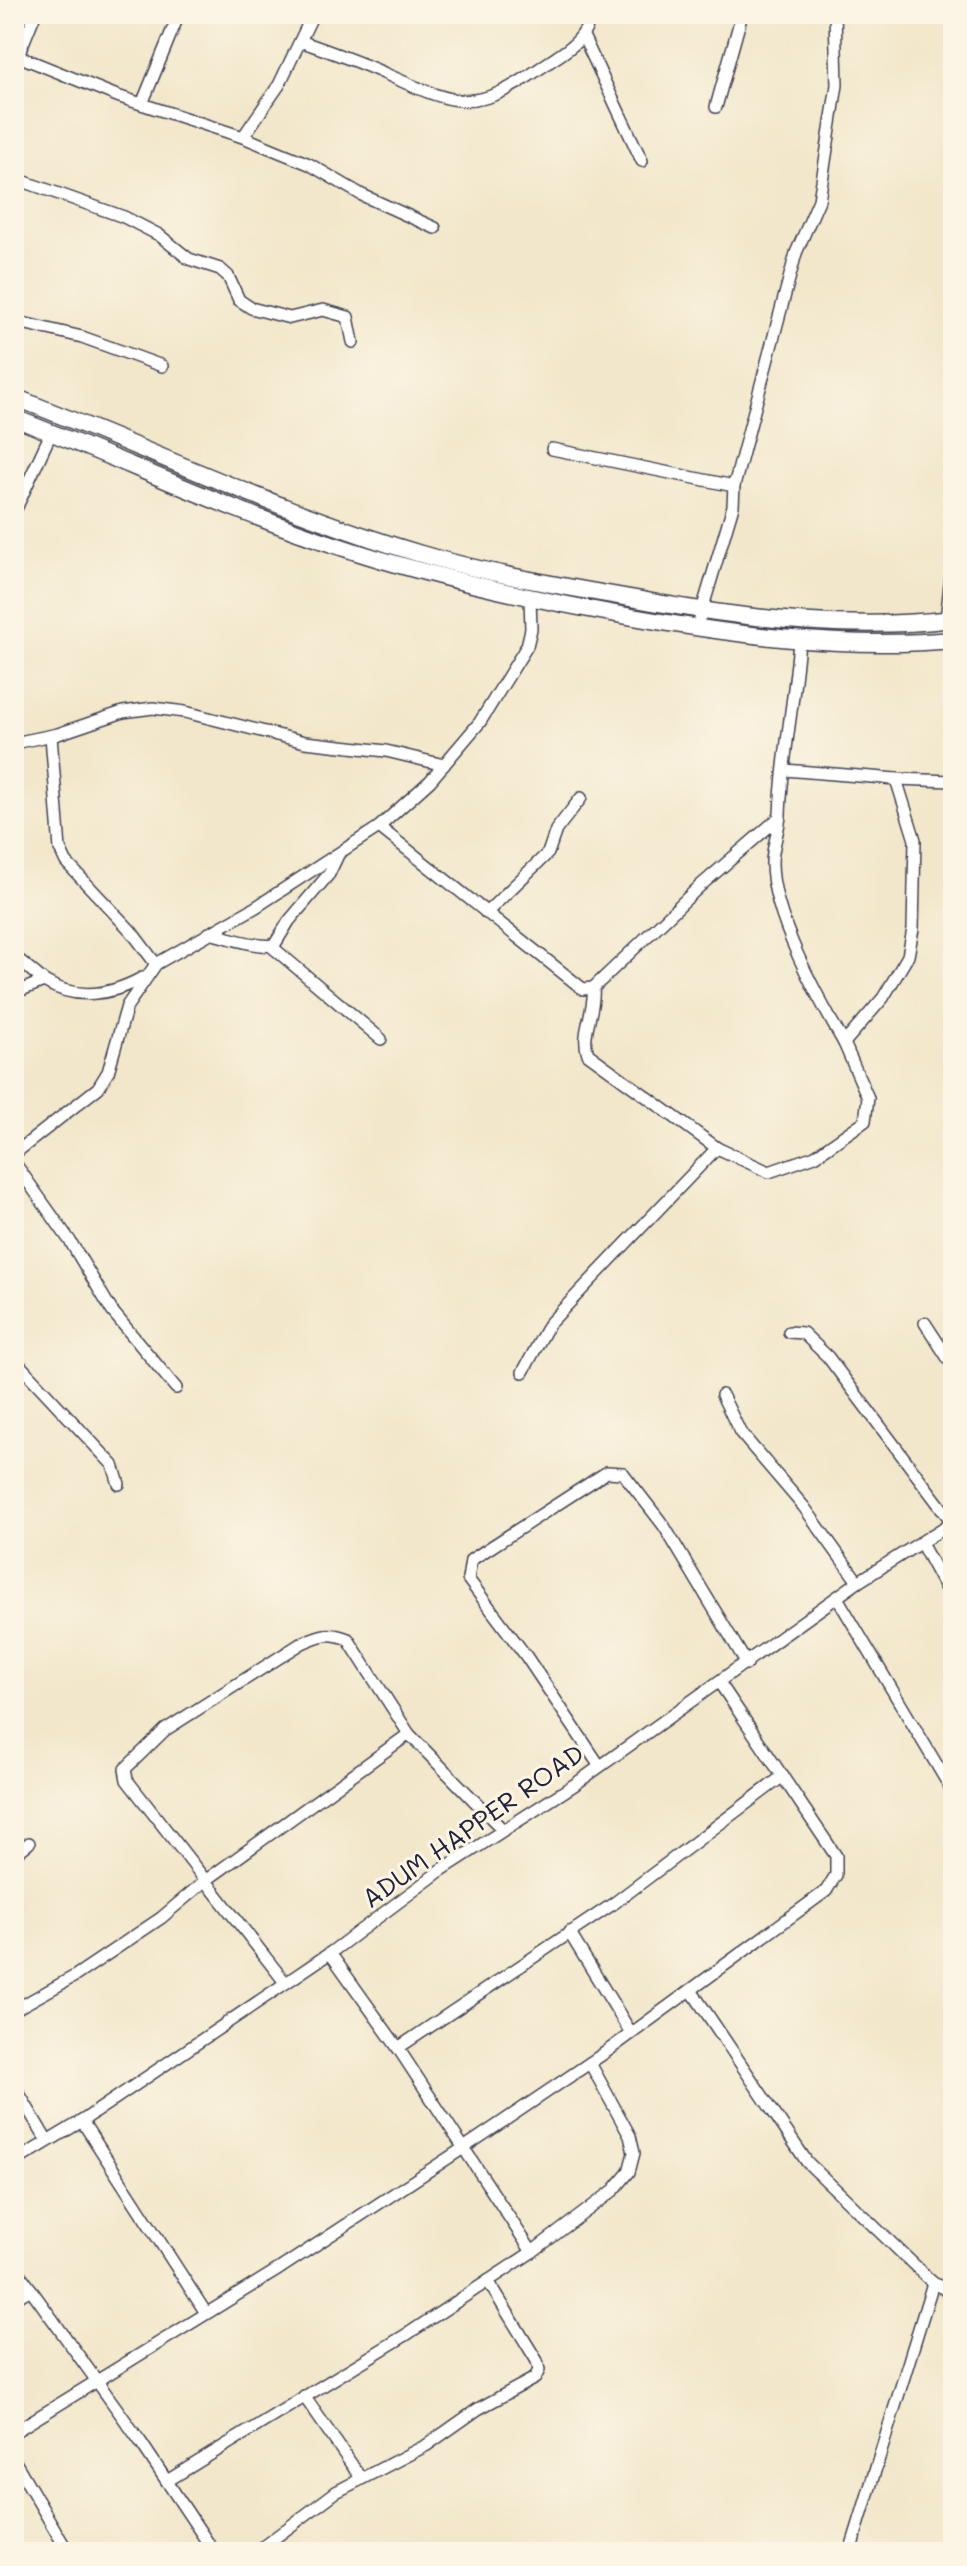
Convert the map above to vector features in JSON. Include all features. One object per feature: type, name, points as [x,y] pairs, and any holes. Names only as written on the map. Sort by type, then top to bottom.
[{"type":"street","points":[[35,14],[16,61],[243,137],[309,164],[362,195],[435,228]]},
{"type":"street","points":[[142,104],[179,14]]},
{"type":"street","points":[[243,137],[279,85],[303,42],[313,14]]},
{"type":"street","points":[[303,42],[377,70],[430,96],[472,100],[509,88],[584,38],[593,14]]},
{"type":"street","points":[[716,107],[742,14]]},
{"type":"street","points":[[696,629],[733,506],[734,486],[796,253],[819,200],[837,85],[835,14]]},
{"type":"street","points":[[584,38],[642,161]]},
{"type":"street","points":[[14,178],[124,217],[159,235],[189,259],[220,269],[228,276],[239,300],[251,308],[290,318],[323,310],[348,317],[354,331],[353,342]]},
{"type":"street","points":[[14,321],[71,334],[162,366]]},
{"type":"street","points":[[14,397],[336,526],[421,554],[534,581],[702,611],[830,623],[950,619],[953,558]]},
{"type":"street","points":[[14,418],[331,544],[418,572],[530,598],[696,629],[799,640],[953,640]]},
{"type":"street","points":[[14,513],[51,433]]},
{"type":"street","points":[[552,449],[734,486]]},
{"type":"street","points":[[14,1154],[98,1088],[108,1072],[127,1006],[156,964],[379,827],[444,765],[480,722],[527,646],[531,629],[530,598]]},
{"type":"street","points":[[593,988],[595,1000],[586,1037],[588,1054],[717,1148],[769,1172],[815,1156],[865,1121],[868,1098],[844,1043],[806,977],[787,924],[772,863],[780,817],[779,785],[785,770],[797,692],[799,640]]},
{"type":"street","points":[[14,743],[51,736],[123,712],[153,708],[185,712],[305,742],[386,751],[444,765]]},
{"type":"street","points":[[51,736],[60,849],[66,862],[131,931],[156,964]]},
{"type":"street","points":[[785,770],[953,781]]},
{"type":"street","points":[[844,1043],[883,998],[908,956],[913,929],[915,840],[896,779]]},
{"type":"street","points":[[486,913],[548,853],[556,830],[581,798]]},
{"type":"street","points":[[593,988],[700,886],[780,817]]},
{"type":"street","points":[[379,827],[574,985],[593,988]]},
{"type":"street","points":[[271,946],[329,874],[339,853]]},
{"type":"street","points":[[208,933],[271,946],[381,1039]]},
{"type":"street","points":[[14,956],[44,981],[73,992],[97,995],[145,976]]},
{"type":"street","points":[[14,993],[44,981]]},
{"type":"street","points":[[523,1372],[549,1324],[717,1148]]},
{"type":"street","points":[[14,1162],[70,1241],[112,1311],[176,1388]]},
{"type":"street","points":[[925,1323],[953,1366]]},
{"type":"street","points":[[789,1332],[803,1333],[828,1357],[953,1522]]},
{"type":"street","points":[[14,1359],[113,1465],[119,1484]]},
{"type":"street","points":[[722,1395],[740,1432],[794,1495],[858,1582]]},
{"type":"street","points":[[599,1765],[526,1656],[468,1579],[471,1560],[607,1472],[623,1473],[672,1537],[747,1664]]},
{"type":"street","name":"ADUM HAPPER ROAD","points":[[14,2162],[82,2121],[284,1981],[330,1953],[502,1829],[747,1664],[858,1582],[953,1522]]},
{"type":"street","points":[[921,1543],[953,1602]]},
{"type":"street","points":[[838,1599],[953,1792]]},
{"type":"street","points":[[284,1981],[228,1905],[205,1881],[127,1780],[125,1769],[165,1730],[260,1668],[321,1634],[348,1639],[409,1734],[502,1829]]},
{"type":"street","points":[[14,2432],[462,2149],[590,2063],[826,1891],[836,1875],[836,1856],[719,1682]]},
{"type":"street","points":[[14,2010],[75,1976],[147,1928],[205,1881],[409,1734]]},
{"type":"street","points":[[398,2048],[641,1884],[783,1776]]},
{"type":"street","points":[[14,1855],[29,1843]]},
{"type":"street","points":[[569,1932],[631,2033]]},
{"type":"street","points":[[330,1953],[398,2048],[532,2252]]},
{"type":"street","points":[[691,1990],[807,2162],[933,2283],[953,2293]]},
{"type":"street","points":[[167,2481],[488,2281],[614,2190],[629,2172],[634,2153],[630,2136],[590,2063]]},
{"type":"street","points":[[14,2085],[47,2141]]},
{"type":"street","points":[[82,2121],[206,2313]]},
{"type":"street","points":[[14,2266],[214,2552]]},
{"type":"street","points":[[256,2552],[361,2478],[427,2445],[478,2409],[535,2378],[539,2370],[537,2361],[488,2281]]},
{"type":"street","points":[[850,2552],[933,2283]]},
{"type":"street","points":[[14,2299],[31,2289]]},
{"type":"street","points":[[304,2396],[361,2478]]},
{"type":"street","points":[[14,2460],[68,2552]]}]
